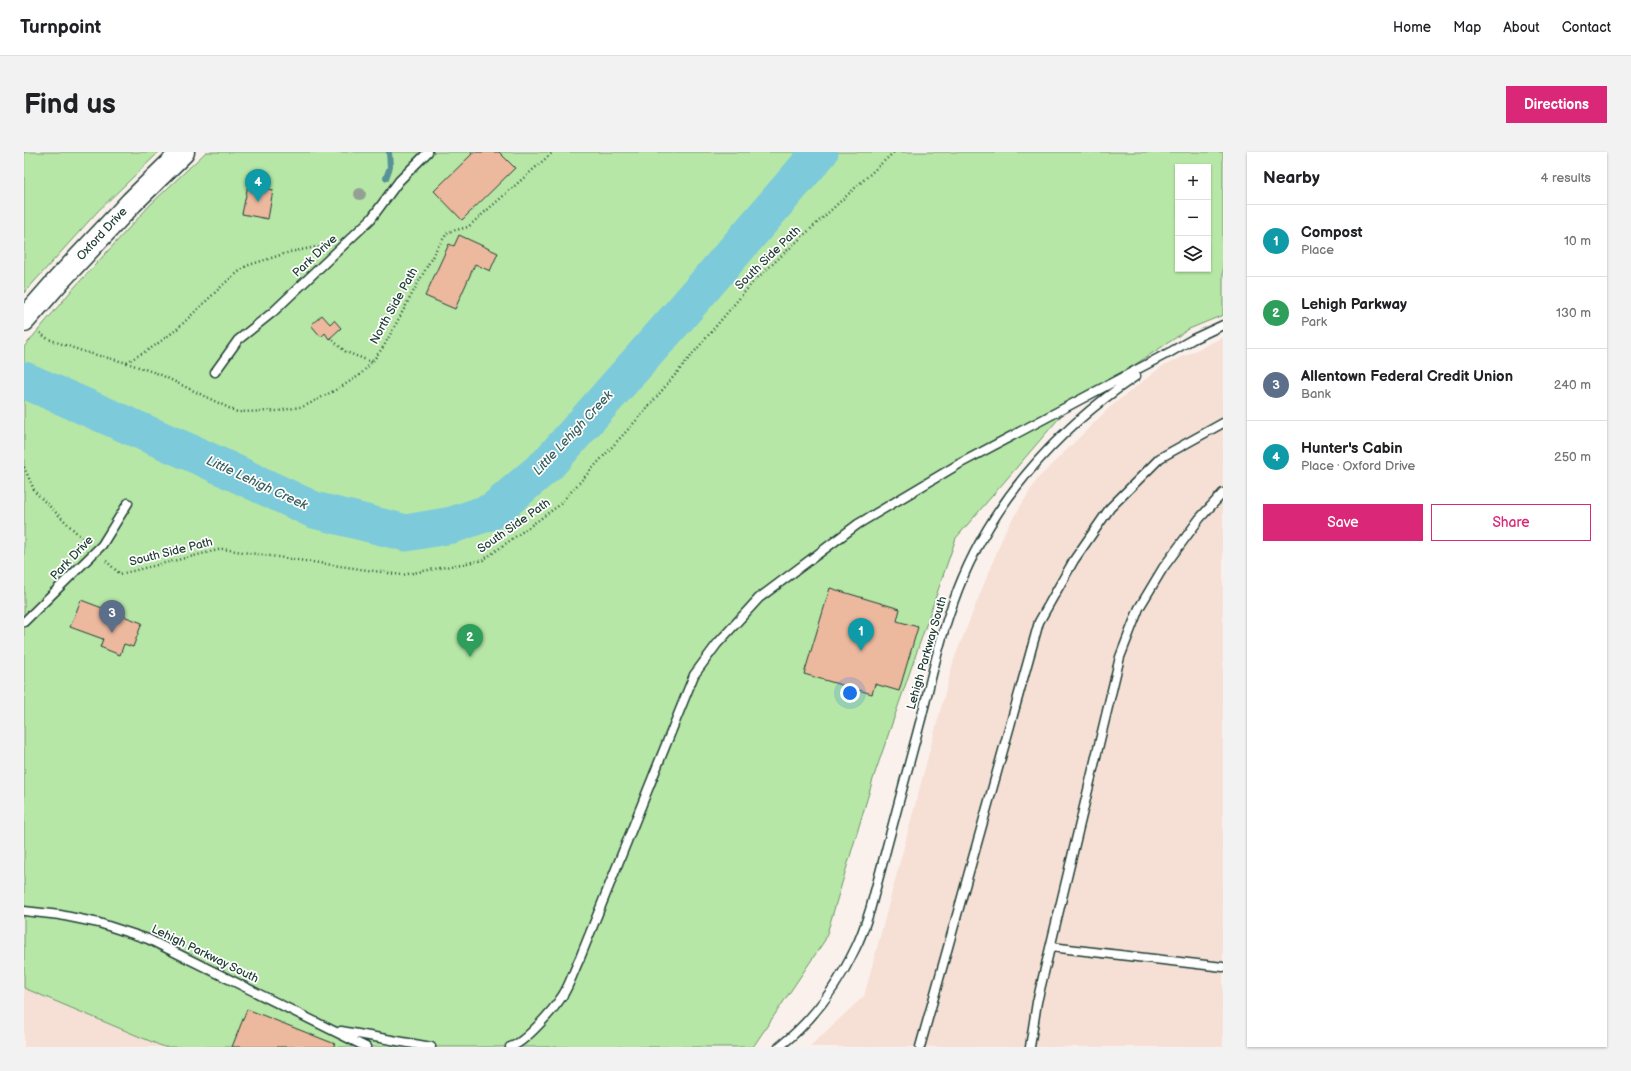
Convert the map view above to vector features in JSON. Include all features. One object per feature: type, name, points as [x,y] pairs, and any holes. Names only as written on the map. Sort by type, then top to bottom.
[{"type":"main road","name":"Oxford Drive","points":[[30,325],[59,280],[158,175],[184,152]]},
{"type":"lane","name":"Park Drive","points":[[214,372],[238,340],[273,312],[371,219],[399,181],[428,152]]},
{"type":"lane","name":"Lehigh Parkway South","points":[[779,1047],[793,1036],[820,1006],[842,974],[856,947],[870,910],[938,650],[953,602],[974,555],[994,517],[1020,481],[1048,448],[1080,418],[1124,384],[1170,352],[1223,325]]},
{"type":"lane","points":[[510,1047],[515,1046],[539,1024],[563,995],[580,958],[694,675],[717,644],[759,598],[858,524],[959,464],[1170,352]]},
{"type":"lane","points":[[920,1047],[1039,622],[1074,560],[1110,508],[1160,458],[1223,423]]},
{"type":"lane","points":[[1030,1047],[1037,1002],[1120,657],[1139,608],[1163,568],[1200,518],[1223,493]]},
{"type":"lane","name":"Park Drive","points":[[24,622],[96,552],[128,504]]},
{"type":"lane","name":"Lehigh Parkway South","points":[[24,911],[60,915],[99,923],[148,939],[366,1047]]},
{"type":"lane","points":[[1050,948],[1223,967]]},
{"type":"lane","points":[[334,1030],[431,1047]]},
{"type":"path","name":"North Side Path","points":[[30,325],[48,339],[85,352],[127,363],[159,374],[237,412],[278,411],[305,406],[360,375],[372,362],[384,346],[436,248],[448,232],[468,227],[553,152]]},
{"type":"path","name":"South Side Path","points":[[24,467],[35,492],[120,574],[222,549],[402,575],[483,560],[558,506],[644,412],[753,282],[894,152]]},
{"type":"path","points":[[127,363],[153,347],[176,330],[226,282],[246,266],[290,252],[316,247],[340,250]]},
{"type":"path","points":[[330,338],[346,352],[372,362]]},
{"type":"shaded area","points":[[1223,337],[1223,1047],[809,1047],[864,996],[954,659],[1005,531],[1038,478],[1110,407],[1161,367]]},
{"type":"shaded area","points":[[24,988],[164,1047],[24,1047]]},
{"type":"green space","points":[[24,152],[159,152],[98,211],[24,293]]},
{"type":"green space","points":[[206,152],[1223,152],[1223,315],[1189,329],[1066,410],[956,538],[874,776],[825,940],[753,1047],[164,1047],[24,988],[24,347],[72,290],[151,204]]},
{"type":"building","points":[[470,152],[499,152],[515,168],[462,220],[434,191],[472,154]]},
{"type":"building","points":[[248,185],[273,190],[268,219],[242,214]]},
{"type":"building","points":[[459,235],[498,253],[490,271],[475,264],[455,309],[425,296],[449,244],[454,246]]},
{"type":"building","points":[[322,315],[330,324],[334,320],[341,328],[329,339],[325,333],[321,337],[311,325]]},
{"type":"building","points":[[830,588],[900,609],[897,621],[918,627],[899,691],[875,684],[872,694],[804,674]]},
{"type":"building","points":[[81,600],[142,623],[133,647],[124,644],[120,655],[100,647],[103,639],[70,627]]},
{"type":"building","points":[[247,1009],[335,1044],[333,1047],[232,1047]]},
{"type":"waterway","points":[[386,178],[390,167],[389,152]]},
{"type":"waterway","name":"Little Lehigh Creek","points":[[24,380],[205,459],[314,510],[406,533],[452,525],[493,511],[548,464],[677,318],[820,152]]},
{"type":"place","name":"Hunter's Cabin","points":[[258,202]]},
{"type":"place","name":"Allentown Federal Credit Union","points":[[112,633]]},
{"type":"place","name":"Compost","points":[[861,651]]},
{"type":"place","name":"Lehigh Parkway","points":[[470,657]]}]
